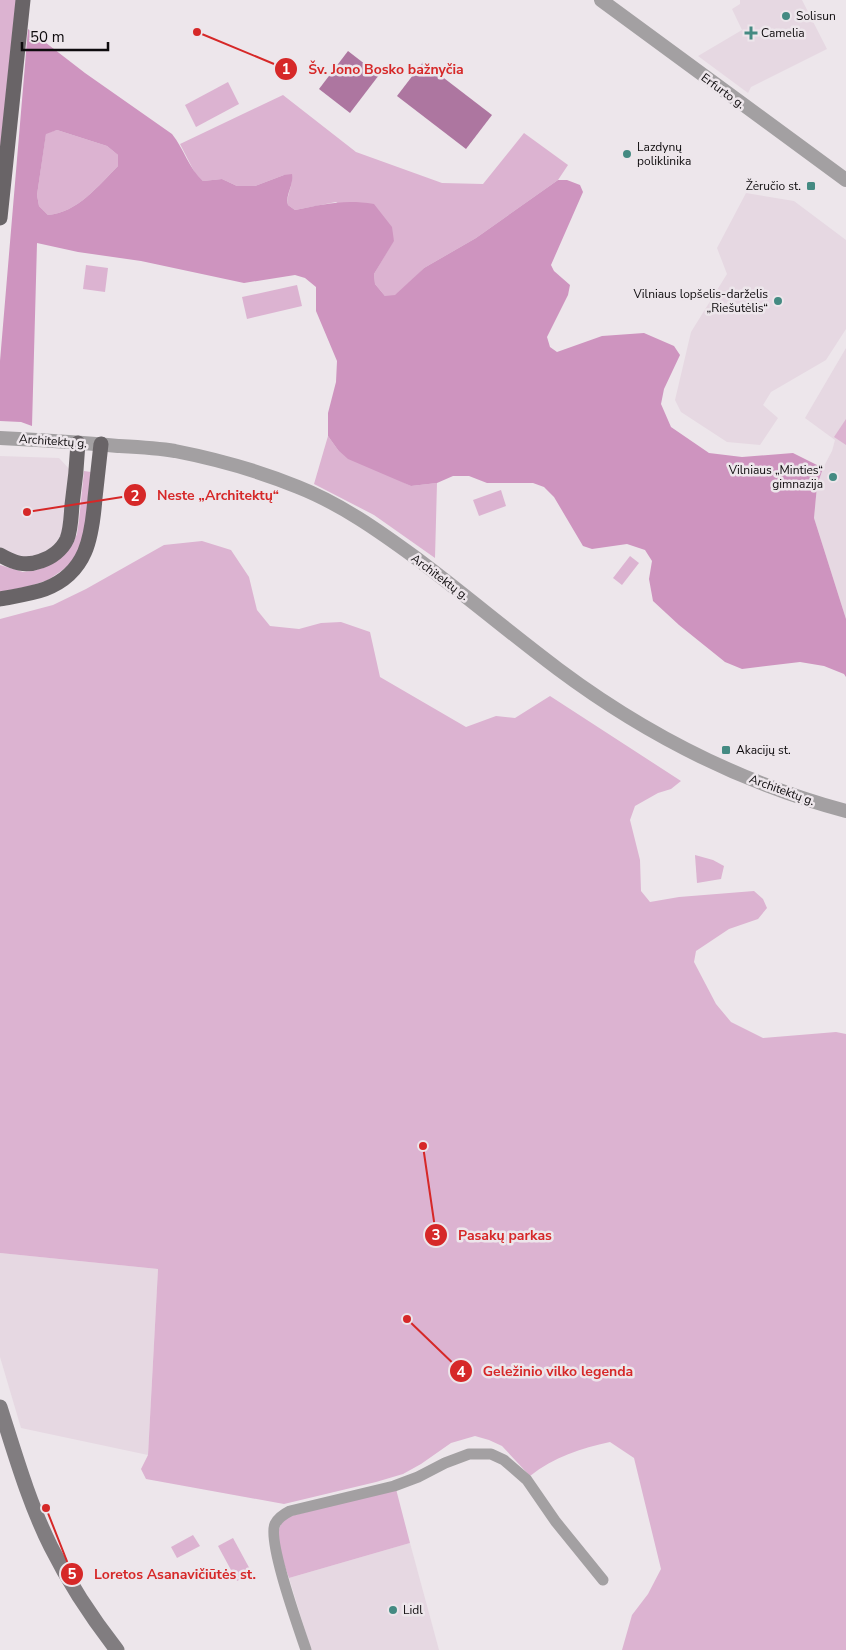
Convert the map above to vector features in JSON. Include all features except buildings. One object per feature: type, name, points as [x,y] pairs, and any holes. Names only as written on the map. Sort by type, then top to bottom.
[{"type":"main road","points":[[0,218],[22,0]]},
{"type":"main road","points":[[0,556],[10,562],[33,564],[46,560],[61,549],[67,540],[70,525],[78,442]]},
{"type":"main road","points":[[0,599],[45,589],[72,572],[80,561],[88,547],[92,530],[101,444]]},
{"type":"main road","points":[[0,1407],[32,1502],[51,1547],[90,1613],[117,1650]]},
{"type":"street","name":"Erfurto g.","points":[[601,0],[846,180]]},
{"type":"street","name":"Architektų g.","points":[[0,438],[78,442],[175,451],[261,474],[300,487],[374,527],[559,670],[639,724],[729,771],[786,793],[846,811]]},
{"type":"street","points":[[306,1650],[274,1546],[275,1524],[290,1511],[394,1486],[469,1454],[491,1454],[504,1460],[527,1480],[556,1522],[603,1580]]},
{"type":"shaded area","points":[[0,0],[16,0],[0,152]]},
{"type":"shaded area","points":[[740,0],[802,0],[827,49],[751,87],[748,93],[698,56],[742,30],[732,9],[740,4]]},
{"type":"shaded area","points":[[28,29],[85,73],[172,134],[194,171],[203,181],[222,179],[237,186],[255,186],[284,175],[292,174],[287,201],[288,205],[295,210],[344,202],[374,204],[392,227],[394,241],[374,274],[375,284],[385,296],[395,295],[424,268],[476,238],[558,180],[567,180],[580,185],[583,192],[551,265],[554,271],[570,285],[568,295],[547,337],[550,347],[557,352],[602,336],[644,333],[674,346],[680,355],[664,389],[661,404],[671,427],[709,453],[742,457],[793,453],[823,468],[817,486],[814,518],[846,619],[846,677],[844,674],[824,666],[800,662],[742,669],[725,662],[679,625],[653,601],[649,579],[652,561],[645,550],[627,544],[592,549],[583,546],[554,497],[544,487],[533,483],[487,483],[469,476],[453,476],[437,483],[411,486],[348,459],[338,450],[328,436],[328,413],[336,382],[337,361],[316,311],[316,287],[305,278],[295,275],[244,283],[141,261],[78,252],[37,243],[32,426],[21,422],[0,421],[0,361]],"holes":[[[57,130],[107,146],[118,155],[118,166],[78,204],[59,213],[48,215],[39,206],[37,195],[46,134]]]},
{"type":"shaded area","points":[[348,51],[379,75],[350,113],[319,89]]},
{"type":"shaded area","points":[[423,62],[492,115],[466,149],[397,96]]},
{"type":"shaded area","points":[[228,82],[239,104],[196,127],[185,105]]},
{"type":"shaded area","points":[[283,95],[356,152],[442,183],[483,184],[524,133],[568,165],[558,180],[476,238],[424,268],[395,296],[385,296],[375,284],[374,274],[394,240],[336,202],[295,210],[288,205],[292,183],[291,175],[284,175],[255,186],[237,186],[222,179],[203,181],[196,175],[180,144]]},
{"type":"shaded area","points":[[57,130],[107,146],[118,155],[118,166],[78,204],[59,213],[48,215],[39,206],[37,195],[46,133]]},
{"type":"shaded area","name":"Vilniaus lopšelis-darželis „Riešutėlis“","points":[[746,193],[794,201],[846,240],[846,329],[826,360],[771,392],[763,405],[778,418],[760,445],[727,442],[681,412],[675,400],[691,332],[727,274],[717,248]]},
{"type":"shaded area","points":[[86,265],[108,268],[105,292],[83,289]]},
{"type":"shaded area","points":[[297,285],[302,306],[247,319],[242,297]]},
{"type":"shaded area","name":"Vilniaus „Minties“ gimnazija","points":[[846,348],[846,619],[814,518],[817,486],[835,440],[805,418]]},
{"type":"shaded area","points":[[846,419],[846,445],[834,437]]},
{"type":"shaded area","points":[[328,436],[338,450],[411,486],[437,483],[435,558],[374,515],[314,484]]},
{"type":"shaded area","points":[[0,456],[59,458],[71,471],[62,535],[48,552],[27,559],[0,550]]},
{"type":"shaded area","points":[[84,471],[91,472],[84,540],[74,560],[48,580],[0,592],[0,565],[23,572],[37,570],[73,543],[77,534]]},
{"type":"shaded area","points":[[501,490],[506,506],[479,516],[473,500]]},
{"type":"shaded area","points":[[202,541],[231,550],[249,577],[257,610],[270,626],[299,629],[321,623],[341,622],[370,632],[380,677],[466,727],[496,716],[515,718],[550,696],[681,781],[671,789],[658,793],[635,806],[630,820],[640,860],[641,891],[650,902],[679,897],[754,891],[763,899],[767,908],[758,919],[729,929],[696,951],[694,962],[716,1004],[731,1022],[763,1038],[836,1032],[846,1034],[846,1650],[622,1650],[632,1615],[648,1594],[661,1569],[634,1458],[610,1442],[568,1454],[539,1469],[530,1476],[502,1446],[475,1436],[451,1443],[403,1474],[284,1504],[146,1479],[141,1469],[148,1455],[158,1269],[0,1253],[0,619],[53,605],[86,589],[164,545]]},
{"type":"shaded area","points":[[630,556],[639,563],[622,585],[613,578]]},
{"type":"shaded area","points":[[695,855],[713,860],[724,866],[721,879],[697,883]]},
{"type":"shaded area","points":[[0,1253],[158,1269],[148,1455],[21,1428],[0,1357]]},
{"type":"shaded area","points":[[396,1489],[410,1543],[289,1578],[278,1538],[282,1523],[287,1517]]},
{"type":"shaded area","points":[[193,1535],[200,1546],[177,1558],[171,1547]]},
{"type":"shaded area","points":[[233,1538],[252,1573],[237,1581],[218,1546]]},
{"type":"shaded area","points":[[410,1543],[439,1650],[311,1650],[289,1578]]},
{"type":"place","name":"Solisun","points":[[786,16]]},
{"type":"place","name":"Šv. Jono Bosko bažnyčia","points":[[197,32]]},
{"type":"place","name":"Camelia","points":[[751,33]]},
{"type":"place","name":"Lazdynų poliklinika","points":[[627,154]]},
{"type":"place","name":"Žėručio st.","points":[[811,186]]},
{"type":"place","name":"Vilniaus lopšelis-darželis „Riešutėlis“","points":[[778,301]]},
{"type":"place","name":"Vilniaus „Minties“ gimnazija","points":[[833,477]]},
{"type":"place","name":"Neste „Architektų“","points":[[27,512]]},
{"type":"place","name":"Akacijų st.","points":[[726,750]]},
{"type":"place","name":"Pasakų parkas","points":[[423,1146]]},
{"type":"place","name":"Geležinio vilko legenda","points":[[407,1319]]},
{"type":"place","name":"Loretos Asanavičiūtės st.","points":[[46,1508]]},
{"type":"place","name":"Lidl","points":[[393,1610]]}]
